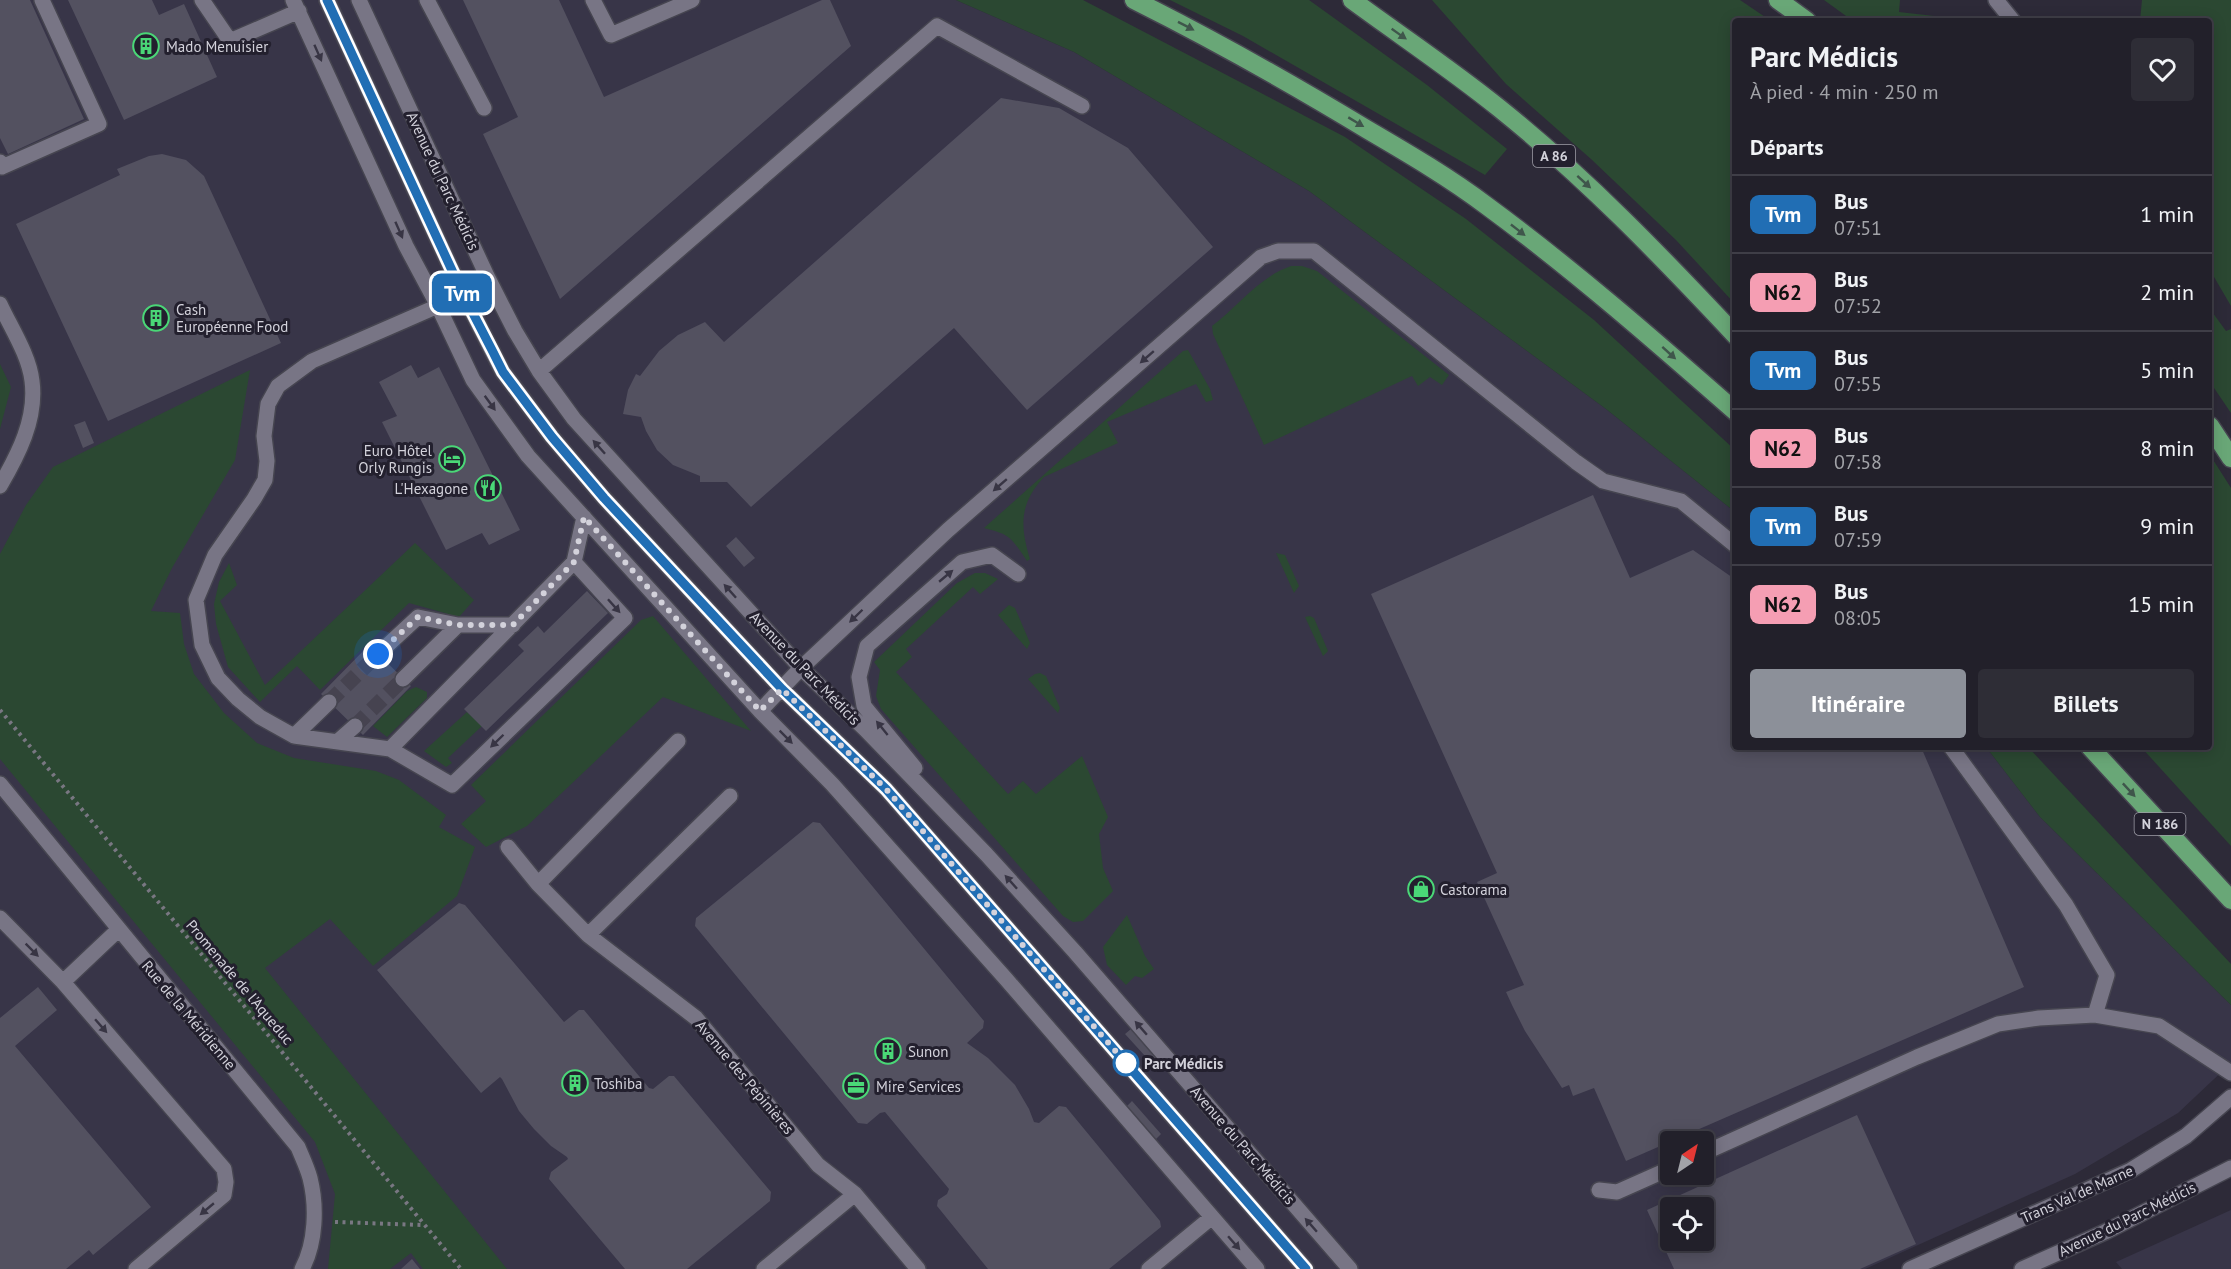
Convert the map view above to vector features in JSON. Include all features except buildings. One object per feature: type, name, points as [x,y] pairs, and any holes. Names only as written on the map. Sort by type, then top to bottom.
[{"type":"highway","points":[[1134,0],[1212,39],[1294,85],[1450,180],[1486,205],[1638,326],[1732,408]]},
{"type":"highway","name":"A 86","points":[[1352,0],[1448,68],[1500,108],[1551,152],[1650,244],[1732,332]]},
{"type":"highway","points":[[1778,0],[1803,18]]},
{"type":"highway","points":[[2212,429],[2228,454]]},
{"type":"highway","name":"N 186","points":[[2093,750],[2231,900]]},
{"type":"street","points":[[0,162],[3,167],[99,124],[42,0]]},
{"type":"street","points":[[202,0],[230,40],[296,5],[406,246],[473,380],[528,456],[760,711],[840,793],[1006,979],[1257,1269]]},
{"type":"street","points":[[327,0],[462,292],[503,372],[552,437],[604,498],[782,689],[886,789],[1306,1269]]},
{"type":"street","name":"Avenue du Parc Médicis","points":[[359,0],[487,276],[515,331],[539,371],[574,419],[801,668],[865,729],[986,854],[1095,974],[1350,1269]]},
{"type":"street","points":[[427,0],[484,108]]},
{"type":"street","points":[[593,0],[611,35],[692,0]]},
{"type":"street","points":[[1996,0],[2011,18]]},
{"type":"street","points":[[539,371],[937,26],[1082,106]]},
{"type":"street","points":[[760,711],[801,668],[948,530],[1261,257],[1278,251],[1314,251],[1576,462],[1603,481],[1681,501],[1732,543]]},
{"type":"street","points":[[487,276],[438,306],[312,361],[278,386],[268,404],[264,436],[267,461],[265,480],[215,555],[196,600],[202,645],[218,678],[260,717],[294,736],[390,749],[452,785],[626,618],[574,562]]},
{"type":"street","points":[[0,304],[28,365],[32,382],[32,404],[21,448],[0,486]]},
{"type":"street","points":[[390,749],[574,562],[584,517]]},
{"type":"street","points":[[986,854],[864,706],[859,677],[867,646],[962,562],[992,555],[1018,574]]},
{"type":"street","points":[[378,654],[418,617],[458,625],[513,625]]},
{"type":"street","points":[[403,679],[458,625]]},
{"type":"street","points":[[294,736],[329,702]]},
{"type":"street","points":[[338,741],[354,726]]},
{"type":"street","points":[[538,884],[678,741]]},
{"type":"street","points":[[1953,750],[2066,905],[2107,975],[2095,1015]]},
{"type":"street","name":"Rue de la Méridienne","points":[[0,784],[298,1147],[310,1177],[314,1201],[313,1233],[302,1269]]},
{"type":"street","points":[[588,935],[730,796]]},
{"type":"street","name":"Avenue des Pépinières","points":[[508,847],[538,884],[588,935],[696,1018],[818,1166],[855,1194],[918,1269]]},
{"type":"street","points":[[0,918],[63,982],[224,1169],[226,1182],[224,1195],[135,1269]]},
{"type":"street","points":[[63,982],[118,930]]},
{"type":"street","points":[[1714,1148],[1917,1057],[1998,1024],[2039,1018],[2095,1015],[2159,1026],[2231,1073]]},
{"type":"street","name":"Trans Val de Marne","points":[[1910,1269],[2131,1170],[2186,1136],[2231,1097]]},
{"type":"street","name":"Avenue du Parc Médicis","points":[[2022,1269],[2105,1232],[2231,1168]]},
{"type":"street","points":[[1599,1190],[1617,1192],[1660,1173]]},
{"type":"street","points":[[764,1269],[855,1194]]},
{"type":"street","points":[[1149,1269],[1212,1217]]},
{"type":"path","name":"Promenade de l'Aqueduc","points":[[0,710],[461,1269]]},
{"type":"path","points":[[314,1221],[424,1225]]},
{"type":"shaded area","points":[[0,0],[956,0],[1074,52],[1309,191],[1606,409],[1732,510],[1732,750],[1988,750],[2040,817],[2231,1005],[2231,1063],[2178,1113],[2075,1174],[1865,1269],[0,1269]]},
{"type":"shaded area","points":[[2231,1210],[2231,1269],[2122,1269],[2116,1262]]},
{"type":"green space","points":[[956,0],[1083,0],[1345,137],[1466,219],[1594,320],[1732,447],[1732,510],[1606,409],[1309,191],[1074,52]]},
{"type":"green space","points":[[1170,0],[1309,0],[1427,85],[1507,149],[1485,175],[1243,36]]},
{"type":"green space","points":[[1432,0],[1740,0],[1767,18],[1732,18],[1732,301],[1676,240],[1591,159],[1506,84]]},
{"type":"green space","points":[[1824,0],[1900,0],[1899,12],[1952,18],[1849,18]]},
{"type":"green space","points":[[2142,0],[2231,0],[2231,306],[2212,273],[2212,18],[2140,18]]},
{"type":"green space","points":[[1291,266],[1302,266],[1317,271],[1449,375],[1442,385],[1430,377],[1418,386],[1412,376],[1264,445],[1213,334],[1212,326],[1269,277]]},
{"type":"green space","points":[[2212,312],[2226,331],[2231,329],[2231,413],[2212,385]]},
{"type":"green space","points":[[1188,350],[1210,389],[1213,400],[1206,402],[1196,384],[1107,422],[1118,443],[1044,477],[1030,497],[1023,526],[1030,559],[1027,561],[1010,538],[984,528],[1183,351]]},
{"type":"green space","points":[[0,364],[11,387],[0,429]]},
{"type":"green space","points":[[250,370],[235,460],[172,568],[151,611],[180,613],[184,644],[194,674],[224,713],[257,743],[294,758],[376,771],[399,780],[446,815],[439,827],[475,847],[457,896],[373,966],[330,919],[265,968],[507,1269],[423,1269],[411,1253],[390,1269],[328,1269],[335,1194],[315,1142],[0,759],[0,554],[26,505],[53,467]]},
{"type":"green space","points":[[2212,458],[2231,488],[2231,846],[2144,750],[2212,750]]},
{"type":"green space","points":[[415,543],[474,600],[459,617],[409,603],[320,690],[297,666],[260,702],[228,667],[216,624],[214,604],[219,582],[229,563],[237,585],[220,601],[265,685]]},
{"type":"green space","points":[[1276,553],[1285,555],[1299,586],[1294,593]]},
{"type":"green space","points":[[975,573],[985,573],[998,579],[980,594],[973,587],[906,649],[912,657],[896,672],[1008,794],[1023,781],[1036,794],[1082,756],[1108,817],[1099,834],[1103,868],[1113,891],[1083,921],[1073,922],[1063,916],[881,709],[876,696],[880,670],[874,662],[957,583]]},
{"type":"green space","points":[[1009,605],[1015,608],[1030,643],[1027,649],[998,615]]},
{"type":"green space","points":[[653,616],[751,731],[663,697],[527,826],[486,847],[461,824],[486,801],[471,785],[641,620]]},
{"type":"green space","points":[[1305,617],[1314,618],[1328,651],[1323,656]]},
{"type":"green space","points":[[1040,673],[1046,676],[1060,708],[1058,713],[1028,679]]},
{"type":"green space","points":[[416,687],[427,692],[427,698],[387,737],[373,726],[407,691]]},
{"type":"green space","points":[[467,712],[482,726],[448,758],[452,763],[446,767],[424,751]]},
{"type":"green space","points":[[1988,750],[2031,750],[2231,964],[2231,1005],[2040,817]]},
{"type":"green space","points":[[1127,915],[1145,956],[1154,969],[1142,978],[1135,976],[1126,985],[1107,965],[1103,947]]},
{"type":"tunnel","points":[[329,702],[378,654]]},
{"type":"tunnel","points":[[355,726],[403,679]]},
{"type":"bus line","name":"Tvm","points":[[327,0],[462,292],[503,372],[552,437],[604,498],[782,689],[886,789],[1306,1269]]},
{"type":"place","name":"Mado Menuisier","points":[[146,46]]},
{"type":"place","name":"Cash Européenne Food","points":[[156,318]]},
{"type":"place","name":"Euro Hôtel Orly Rungis","points":[[452,459]]},
{"type":"place","name":"L'Hexagone","points":[[488,488]]},
{"type":"place","name":"Castorama","points":[[1421,889]]},
{"type":"place","name":"Sunon","points":[[888,1051]]},
{"type":"place","name":"Parc Médicis","points":[[1126,1063]]},
{"type":"place","name":"Toshiba","points":[[575,1083]]},
{"type":"place","name":"Mire Services","points":[[856,1086]]},
{"type":"route","points":[[378,654],[418,617],[458,625],[513,625],[574,562],[584,517],[760,711],[782,689],[886,789],[1126,1063]]}]
